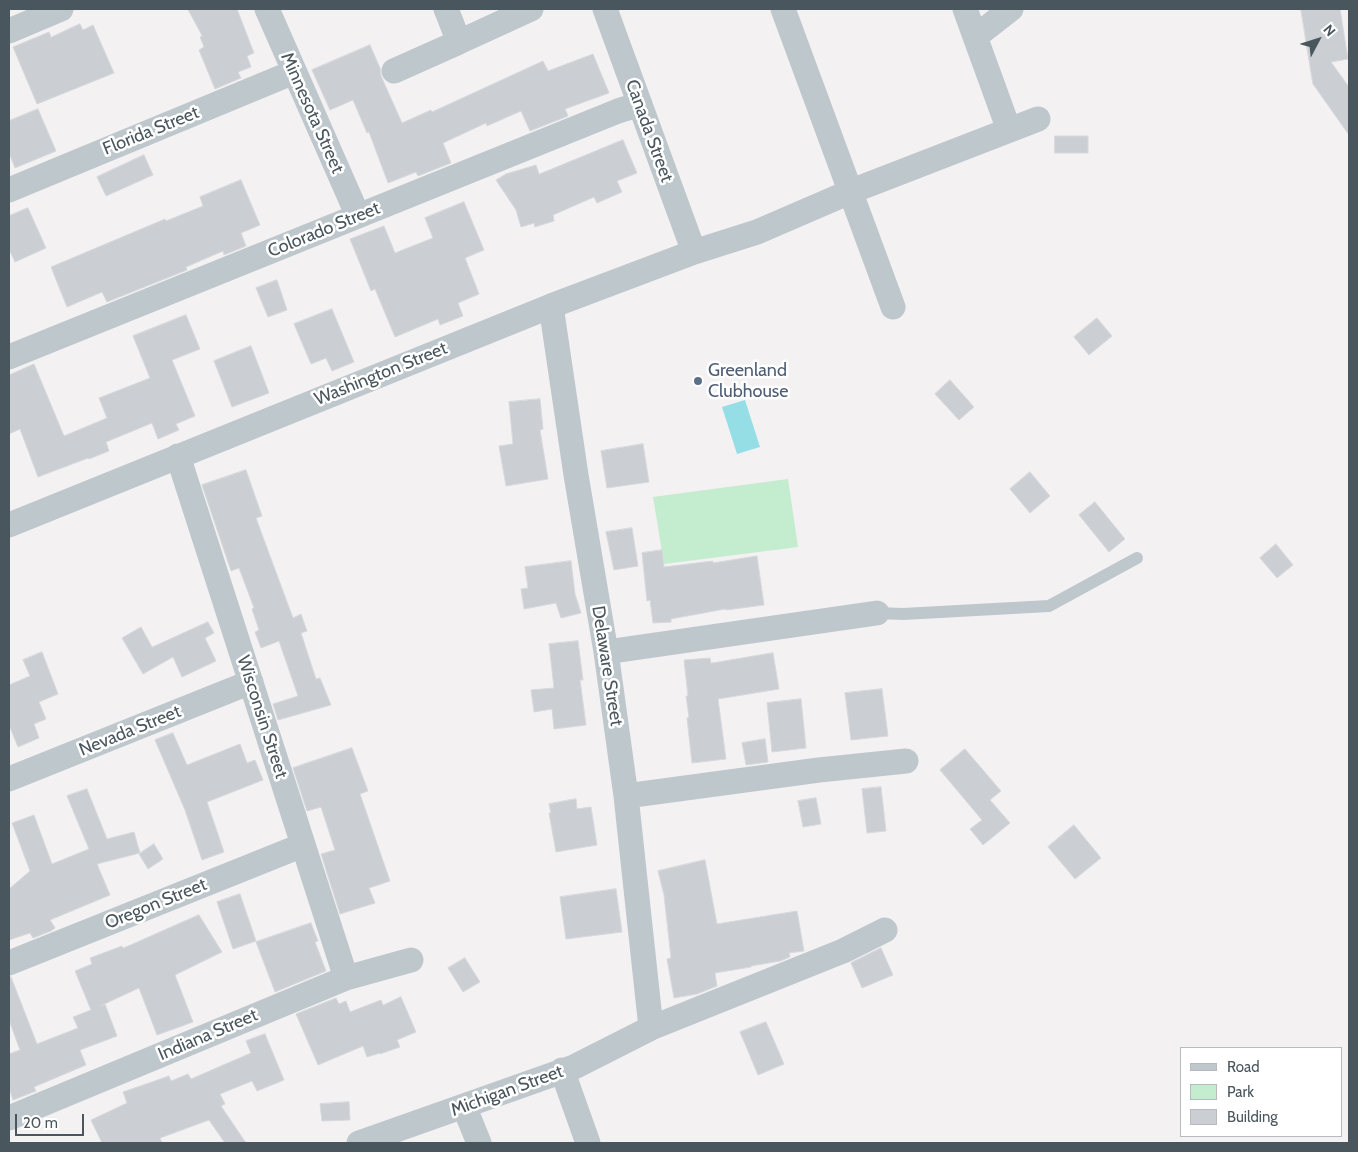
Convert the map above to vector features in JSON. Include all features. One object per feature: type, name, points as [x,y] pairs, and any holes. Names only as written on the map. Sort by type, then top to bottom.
[{"type":"street","points":[[9,32],[61,9]]},
{"type":"street","name":"Minnesota Street","points":[[267,9],[358,216]]},
{"type":"street","points":[[446,9],[460,42]]},
{"type":"street","points":[[394,70],[531,9]]},
{"type":"street","name":"Canada Street","points":[[605,9],[694,252]]},
{"type":"street","points":[[783,9],[852,191],[893,307]]},
{"type":"street","points":[[965,9],[1009,130]]},
{"type":"street","points":[[975,37],[1011,9]]},
{"type":"street","name":"Florida Street","points":[[9,190],[294,72]]},
{"type":"street","name":"Colorado Street","points":[[9,357],[608,115],[640,104]]},
{"type":"street","name":"Washington Street","points":[[9,525],[551,306],[694,252],[757,232],[852,191],[1038,119]]},
{"type":"street","name":"Delaware Street","points":[[551,306],[576,475],[606,652],[626,796],[651,1028]]},
{"type":"street","name":"Wisconsin Street","points":[[178,456],[346,978]]},
{"type":"street","points":[[606,652],[877,613]]},
{"type":"street","name":"Nevada Street","points":[[9,779],[251,682]]},
{"type":"street","points":[[626,796],[819,770],[906,761]]},
{"type":"street","name":"Oregon Street","points":[[9,963],[303,845]]},
{"type":"street","name":"Michigan Street","points":[[359,1143],[574,1067],[651,1028],[843,951],[885,930]]},
{"type":"street","name":"Indiana Street","points":[[9,1118],[346,978],[411,960]]},
{"type":"street","points":[[562,1070],[588,1143]]},
{"type":"street","points":[[464,1106],[479,1143]]},
{"type":"lane","points":[[877,613],[903,614],[1049,606],[1137,558]]},
{"type":"green space","points":[[788,479],[798,547],[664,564],[653,497]]},
{"type":"water","points":[[745,400],[760,447],[737,454],[722,407]]},
{"type":"building","points":[[188,9],[237,9],[254,53],[247,56],[251,67],[238,72],[241,78],[215,89],[199,50],[204,47],[200,37],[202,36]]},
{"type":"building","points":[[1301,9],[1340,9],[1348,59],[1331,62],[1349,87],[1349,135],[1313,84]]},
{"type":"building","points":[[80,24],[83,30],[93,25],[114,73],[37,104],[13,47],[49,32],[51,37]]},
{"type":"building","points":[[370,45],[380,68],[381,76],[402,123],[431,110],[432,112],[543,61],[548,71],[593,54],[609,93],[565,109],[568,116],[530,131],[521,111],[487,126],[486,123],[443,143],[451,163],[418,176],[416,172],[388,183],[369,132],[367,133],[353,100],[330,110],[312,70]]},
{"type":"building","points":[[38,109],[56,151],[15,168],[9,153],[9,121]]},
{"type":"building","points":[[1055,136],[1088,136],[1088,153],[1055,153]]},
{"type":"building","points":[[623,140],[637,173],[617,181],[622,192],[597,203],[594,197],[553,215],[554,221],[535,227],[534,223],[521,227],[516,210],[496,180],[506,174],[536,165],[539,174]]},
{"type":"building","points":[[144,155],[153,175],[106,196],[97,177]]},
{"type":"building","points":[[241,180],[260,225],[241,233],[246,246],[224,255],[223,251],[186,267],[187,270],[107,302],[102,292],[67,307],[51,267],[165,219],[166,221],[203,206],[200,197]]},
{"type":"building","points":[[464,202],[484,250],[465,258],[479,294],[458,303],[463,316],[440,325],[438,319],[395,337],[375,289],[371,291],[350,239],[384,226],[395,253],[433,238],[425,218]]},
{"type":"building","points":[[28,208],[46,248],[15,262],[9,249],[9,216]]},
{"type":"building","points":[[277,280],[287,310],[268,317],[256,288]]},
{"type":"building","points":[[332,309],[354,362],[332,371],[326,358],[311,364],[294,324]]},
{"type":"building","points":[[186,315],[200,349],[172,360],[195,416],[176,424],[179,430],[158,439],[152,423],[106,442],[109,451],[38,477],[20,429],[9,434],[9,375],[34,364],[64,436],[107,418],[99,398],[150,378],[133,336]]},
{"type":"building","points":[[1097,318],[1112,336],[1089,355],[1074,337]]},
{"type":"building","points":[[251,346],[269,393],[232,407],[214,361]]},
{"type":"building","points":[[950,380],[974,407],[959,420],[935,394]]},
{"type":"building","points":[[540,399],[543,429],[540,430],[548,479],[506,486],[499,446],[513,444],[509,402]]},
{"type":"building","points":[[643,444],[649,482],[607,488],[601,451]]},
{"type":"building","points":[[246,470],[262,516],[256,518],[293,618],[301,614],[307,631],[301,633],[316,679],[320,678],[331,705],[278,720],[273,704],[298,696],[279,641],[261,648],[255,632],[259,630],[252,609],[254,608],[239,568],[231,571],[202,485]]},
{"type":"building","points":[[1030,472],[1050,496],[1030,513],[1010,489]]},
{"type":"building","points":[[1095,502],[1125,539],[1109,552],[1079,515]]},
{"type":"building","points":[[632,528],[638,566],[614,570],[606,532]]},
{"type":"building","points":[[1276,544],[1293,565],[1277,578],[1260,558]]},
{"type":"building","points":[[662,550],[664,567],[713,561],[713,563],[757,556],[764,605],[725,609],[671,619],[671,622],[653,623],[650,600],[647,601],[642,553]]},
{"type":"building","points":[[571,561],[575,594],[581,613],[561,618],[556,603],[524,609],[521,589],[528,588],[525,567]]},
{"type":"building","points":[[208,622],[214,633],[205,638],[216,661],[182,677],[173,657],[143,674],[122,638],[141,627],[152,647]]},
{"type":"building","points":[[578,641],[583,680],[580,680],[586,725],[554,729],[552,709],[534,712],[531,690],[554,688],[549,644]]},
{"type":"building","points":[[42,652],[58,694],[39,702],[46,719],[34,724],[39,738],[18,747],[9,725],[9,685],[30,676],[23,660]]},
{"type":"building","points":[[773,653],[779,689],[718,699],[726,759],[692,763],[687,718],[689,717],[686,696],[688,696],[684,660],[710,658],[711,663]]},
{"type":"building","points":[[882,689],[888,736],[851,740],[845,693]]},
{"type":"building","points":[[801,699],[806,748],[772,752],[767,703]]},
{"type":"building","points":[[173,733],[187,765],[240,744],[247,763],[255,760],[263,780],[207,802],[224,852],[202,860],[185,810],[155,740]]},
{"type":"building","points":[[765,739],[768,762],[746,765],[742,743]]},
{"type":"building","points":[[352,748],[368,791],[360,794],[390,881],[369,888],[375,903],[340,914],[321,854],[335,850],[321,807],[307,811],[293,768]]},
{"type":"building","points":[[965,749],[1001,791],[990,800],[1010,823],[983,845],[970,829],[982,820],[940,770]]},
{"type":"building","points":[[881,787],[886,831],[867,833],[862,789]]},
{"type":"building","points":[[87,789],[107,839],[134,832],[140,853],[97,864],[110,895],[50,920],[55,928],[51,931],[33,938],[30,933],[9,940],[9,889],[30,871],[12,823],[34,815],[52,864],[89,849],[67,796]]},
{"type":"building","points":[[816,798],[821,824],[803,827],[798,801]]},
{"type":"building","points":[[576,799],[577,809],[591,807],[597,845],[556,852],[549,804]]},
{"type":"building","points":[[1074,825],[1101,858],[1075,879],[1048,847]]},
{"type":"building","points":[[154,844],[163,859],[148,869],[139,854]]},
{"type":"building","points":[[705,860],[717,924],[797,911],[804,951],[789,953],[790,957],[780,961],[715,973],[717,986],[697,994],[674,998],[667,959],[671,958],[664,895],[658,871]]},
{"type":"building","points":[[616,889],[622,932],[566,939],[560,897]]},
{"type":"building","points":[[240,894],[256,941],[233,949],[217,902]]},
{"type":"building","points":[[199,915],[222,952],[175,975],[193,1022],[157,1035],[139,988],[100,1006],[105,1004],[117,1036],[80,1050],[86,1065],[34,1087],[36,1091],[13,1100],[9,1087],[9,1054],[20,1050],[9,1020],[9,977],[11,977],[37,1044],[78,1028],[73,1017],[91,1010],[75,971],[92,964],[90,958],[122,946],[123,948]]},
{"type":"building","points":[[311,923],[318,941],[315,942],[326,971],[275,992],[256,942]]},
{"type":"building","points":[[881,948],[893,975],[862,988],[851,963]]},
{"type":"building","points":[[465,958],[480,982],[463,992],[448,968]]},
{"type":"building","points":[[401,997],[416,1032],[397,1040],[400,1047],[367,1057],[363,1046],[318,1065],[296,1014],[336,998],[339,1004],[346,1001],[350,1012],[381,1000],[383,1005]]},
{"type":"building","points":[[766,1022],[784,1064],[758,1075],[740,1032]]},
{"type":"building","points":[[265,1034],[284,1080],[257,1091],[252,1081],[220,1094],[225,1104],[221,1106],[246,1143],[225,1143],[209,1120],[160,1138],[162,1143],[102,1143],[91,1120],[127,1103],[123,1092],[169,1076],[171,1081],[188,1074],[191,1079],[251,1053],[246,1041]]},
{"type":"building","points":[[349,1102],[350,1120],[322,1121],[320,1104]]},
{"type":"place","name":"Greenland Clubhouse","points":[[698,381]]}]
